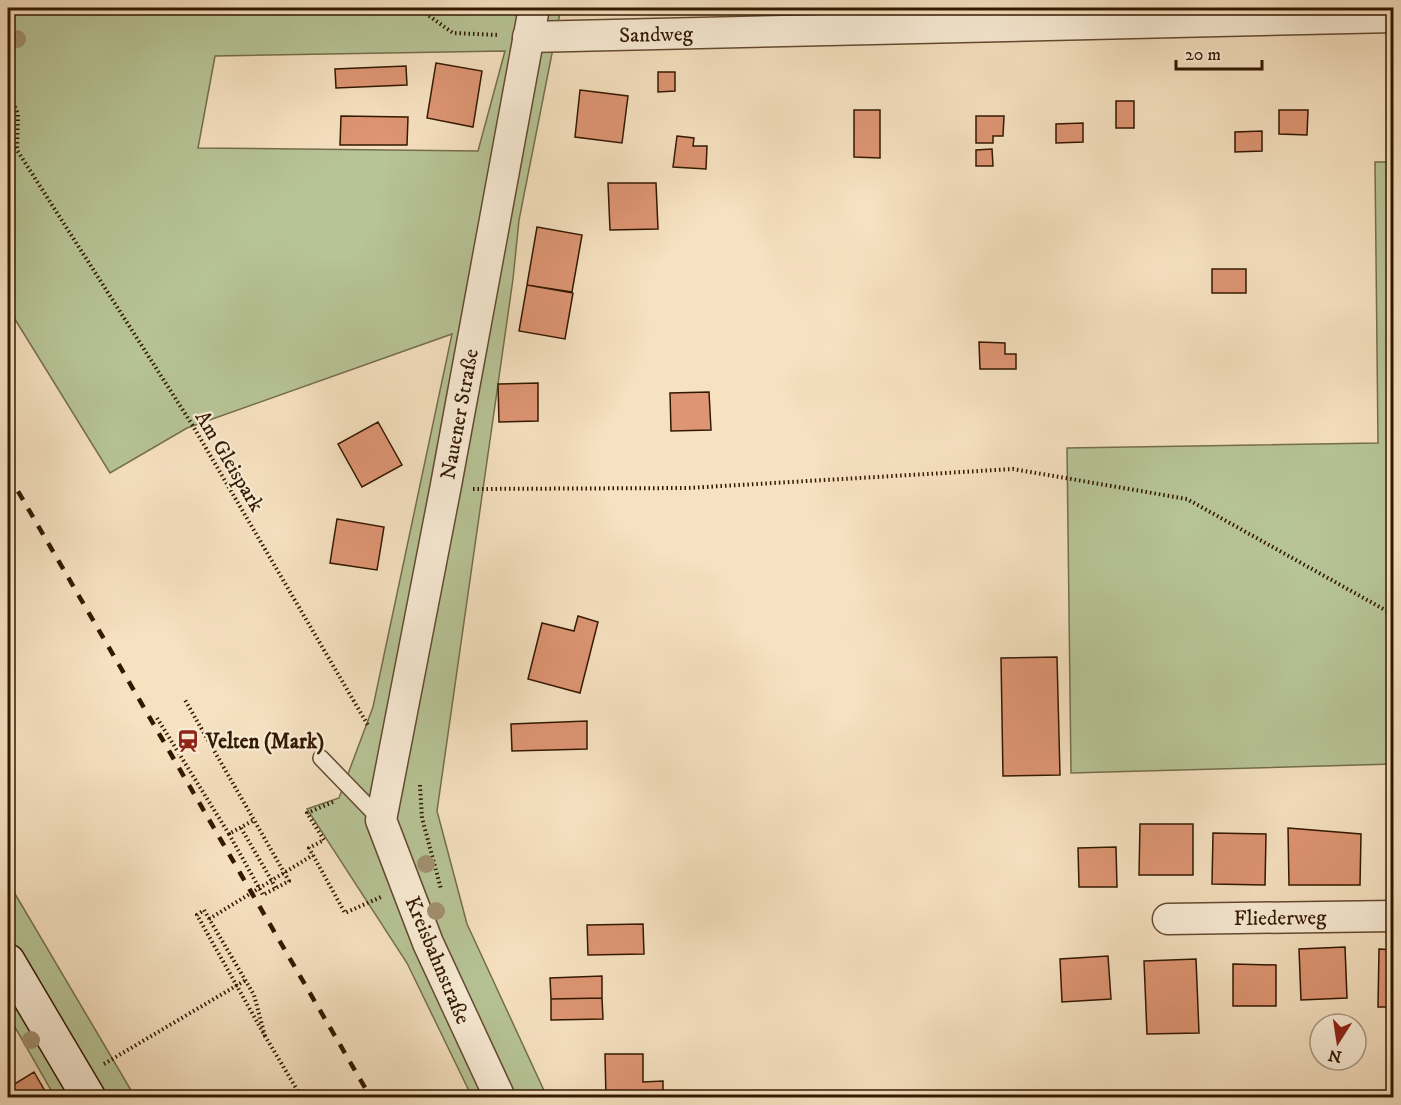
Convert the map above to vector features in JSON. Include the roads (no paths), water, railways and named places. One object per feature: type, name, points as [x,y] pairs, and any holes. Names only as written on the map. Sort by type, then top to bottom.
[{"type":"street","name":"Nauener Straße","points":[[381,820],[446,485],[534,8]]},
{"type":"street","name":"Sandweg","points":[[528,37],[1394,17]]},
{"type":"street","name":"Kreisbahnstraße","points":[[381,820],[428,943],[500,1098]]},
{"type":"street","name":"Fliederweg","points":[[1168,919],[1394,916]]},
{"type":"street","points":[[8,961],[83,1089]]},
{"type":"lane","points":[[321,758],[381,820]]},
{"type":"railway","points":[[8,474],[371,1098]]},
{"type":"place","name":"Velten (Mark)","points":[[188,741]]}]
